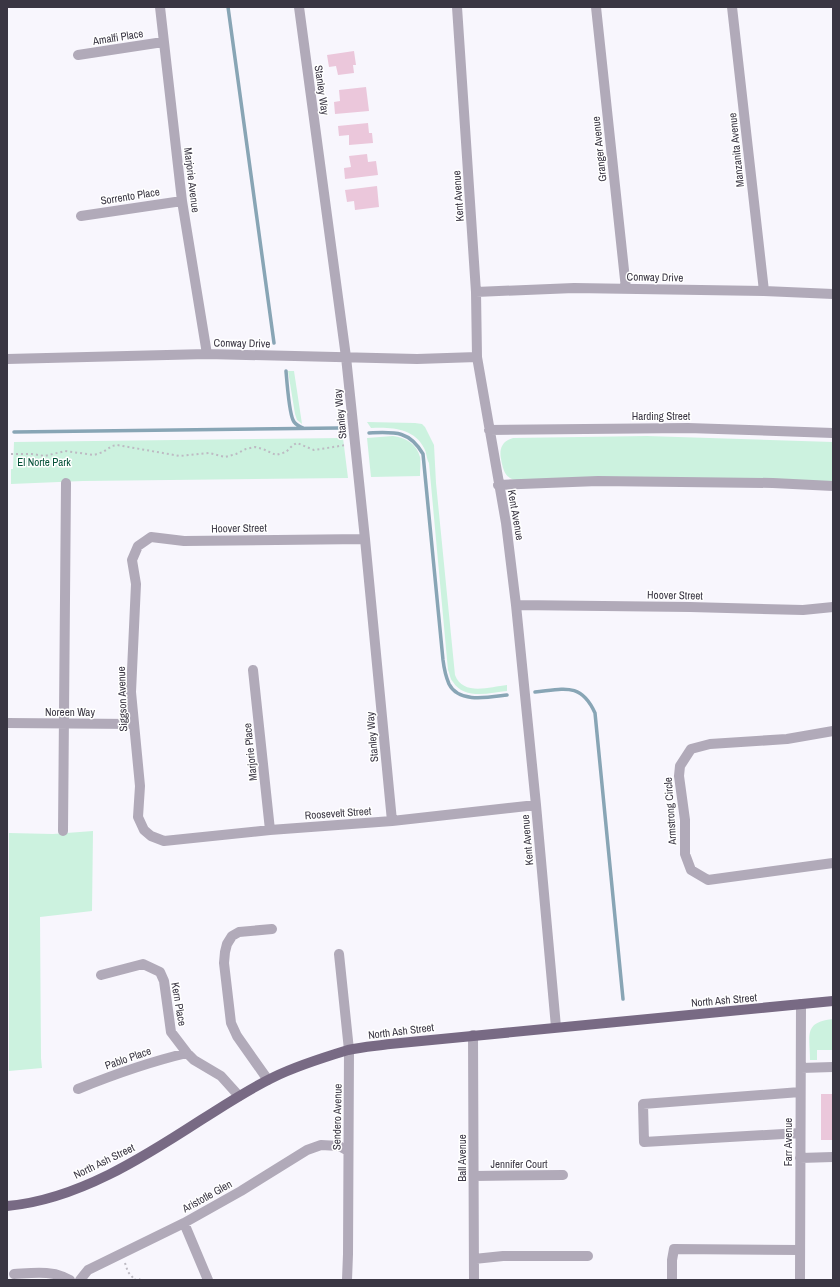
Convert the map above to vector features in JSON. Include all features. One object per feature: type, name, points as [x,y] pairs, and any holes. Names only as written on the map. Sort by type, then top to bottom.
[{"type":"main road","name":"North Ash Street","points":[[7,1206],[20,1205],[46,1199],[66,1193],[94,1181],[127,1165],[183,1132],[239,1096],[268,1080],[313,1062],[349,1050],[473,1035],[833,1001]]},
{"type":"street","name":"Marjorie Avenue","points":[[160,7],[182,201],[207,354]]},
{"type":"street","name":"Stanley Way","points":[[299,7],[346,357],[392,821]]},
{"type":"street","name":"Kent Avenue","points":[[457,7],[476,292],[476,357],[506,523],[516,605],[556,1027]]},
{"type":"street","name":"Granger Avenue","points":[[596,7],[626,289]]},
{"type":"street","name":"Manzanita Avenue","points":[[732,7],[764,291]]},
{"type":"street","name":"Amalfi Place","points":[[78,55],[163,42]]},
{"type":"street","name":"Sorrento Place","points":[[81,216],[182,201]]},
{"type":"street","name":"Conway Drive","points":[[476,292],[574,288],[764,291],[833,294]]},
{"type":"street","name":"Conway Drive","points":[[7,359],[207,354],[417,359],[476,357]]},
{"type":"street","name":"Harding Street","points":[[489,430],[688,428],[833,433]]},
{"type":"street","points":[[498,485],[598,481],[773,483],[833,486]]},
{"type":"street","points":[[63,831],[66,483]]},
{"type":"street","name":"Hoover Street","points":[[133,565],[132,560],[138,546],[151,537],[184,541],[365,539]]},
{"type":"street","name":"Siggson Avenue","points":[[133,565],[136,584],[132,692],[140,786],[138,817],[144,830]]},
{"type":"street","name":"Hoover Street","points":[[516,605],[690,606],[803,610],[833,607]]},
{"type":"street","name":"Marjorie Place","points":[[253,670],[270,830]]},
{"type":"street","name":"Noreen Way","points":[[7,723],[134,724]]},
{"type":"street","name":"Armstrong Circle","points":[[833,731],[787,739],[710,744],[691,749],[680,766],[679,776],[685,820],[685,854],[692,870],[708,880],[833,864]]},
{"type":"street","name":"Roosevelt Street","points":[[144,830],[150,836],[164,841],[270,830],[392,821],[536,805]]},
{"type":"street","points":[[268,1080],[237,1036],[231,1023],[224,952],[232,936],[240,932],[272,929]]},
{"type":"street","name":"Sendero Avenue","points":[[339,954],[349,1050],[347,1280]]},
{"type":"street","name":"Kern Place","points":[[101,975],[143,964],[160,972],[164,981],[171,1032],[194,1060],[221,1076],[239,1096]]},
{"type":"street","name":"Farr Avenue","points":[[800,1280],[801,1004]]},
{"type":"street","name":"Ball Avenue","points":[[473,1035],[474,1280]]},
{"type":"street","name":"Pablo Place","points":[[78,1089],[124,1070],[187,1053]]},
{"type":"street","points":[[801,1068],[833,1067]]},
{"type":"street","points":[[800,1092],[643,1104],[644,1142],[800,1133]]},
{"type":"street","name":"Aristotle Glen","points":[[80,1280],[88,1270],[184,1223],[241,1191],[306,1150],[321,1145],[339,1146],[348,1152]]},
{"type":"street","points":[[800,1158],[833,1157]]},
{"type":"street","name":"Jennifer Court","points":[[474,1176],[563,1175]]},
{"type":"street","points":[[184,1223],[208,1280]]},
{"type":"street","points":[[672,1280],[672,1260],[674,1249],[800,1250]]},
{"type":"street","points":[[474,1259],[503,1256],[588,1256]]},
{"type":"street","points":[[14,1274],[47,1272],[57,1274],[70,1280]]},
{"type":"path","points":[[11,454],[32,454],[45,456],[65,450],[94,455],[117,445],[149,450],[173,456],[192,456],[209,453],[225,457],[255,447],[276,454],[286,452],[293,444],[314,450],[355,444]]},
{"type":"path","points":[[128,1272],[134,1280],[138,1278],[141,1280]]},
{"type":"green space","points":[[288,371],[294,371],[302,424],[297,420],[295,414]]},
{"type":"green space","points":[[367,422],[415,423],[422,424],[425,427],[434,445],[436,483],[455,675],[459,682],[470,688],[477,689],[507,685],[507,691],[485,694],[470,693],[458,688],[451,679],[448,670],[429,463],[426,452],[420,441],[414,436],[401,430],[371,428]]},
{"type":"green space","points":[[393,436],[410,442],[416,448],[420,458],[420,476],[371,477],[367,438]]},
{"type":"green space","points":[[647,436],[833,442],[833,483],[516,480],[512,479],[505,473],[500,452],[504,443],[513,438]]},
{"type":"green space","name":"El Norte Park","points":[[343,438],[348,478],[83,481],[11,484],[14,442]]},
{"type":"green space","points":[[93,831],[92,911],[40,917],[42,1068],[9,1071],[9,833],[53,834]]},
{"type":"green space","points":[[833,1019],[833,1050],[817,1050],[817,1060],[810,1060],[810,1032],[817,1023]]},
{"type":"building","points":[[354,51],[356,65],[353,65],[354,73],[338,75],[336,66],[329,67],[327,55]]},
{"type":"building","points":[[366,87],[369,111],[335,114],[334,102],[340,101],[339,90]]},
{"type":"building","points":[[368,123],[369,133],[372,133],[373,143],[349,145],[349,135],[339,136],[338,126]]},
{"type":"building","points":[[367,154],[368,162],[376,161],[378,175],[345,179],[344,168],[351,167],[349,156]]},
{"type":"building","points":[[377,186],[379,207],[355,210],[354,201],[347,202],[345,190]]},
{"type":"building","points":[[821,1094],[833,1094],[833,1140],[821,1140]]},
{"type":"waterway","points":[[228,7],[274,343]]},
{"type":"waterway","points":[[286,371],[288,397],[293,420],[297,425],[303,428]]},
{"type":"waterway","points":[[14,432],[339,428]]},
{"type":"waterway","points":[[369,433],[386,432],[400,434],[412,440],[423,454],[443,660],[449,684],[454,690],[467,697],[484,698],[507,695]]},
{"type":"waterway","points":[[535,692],[563,689],[578,692],[590,703],[595,713],[623,999]]}]
